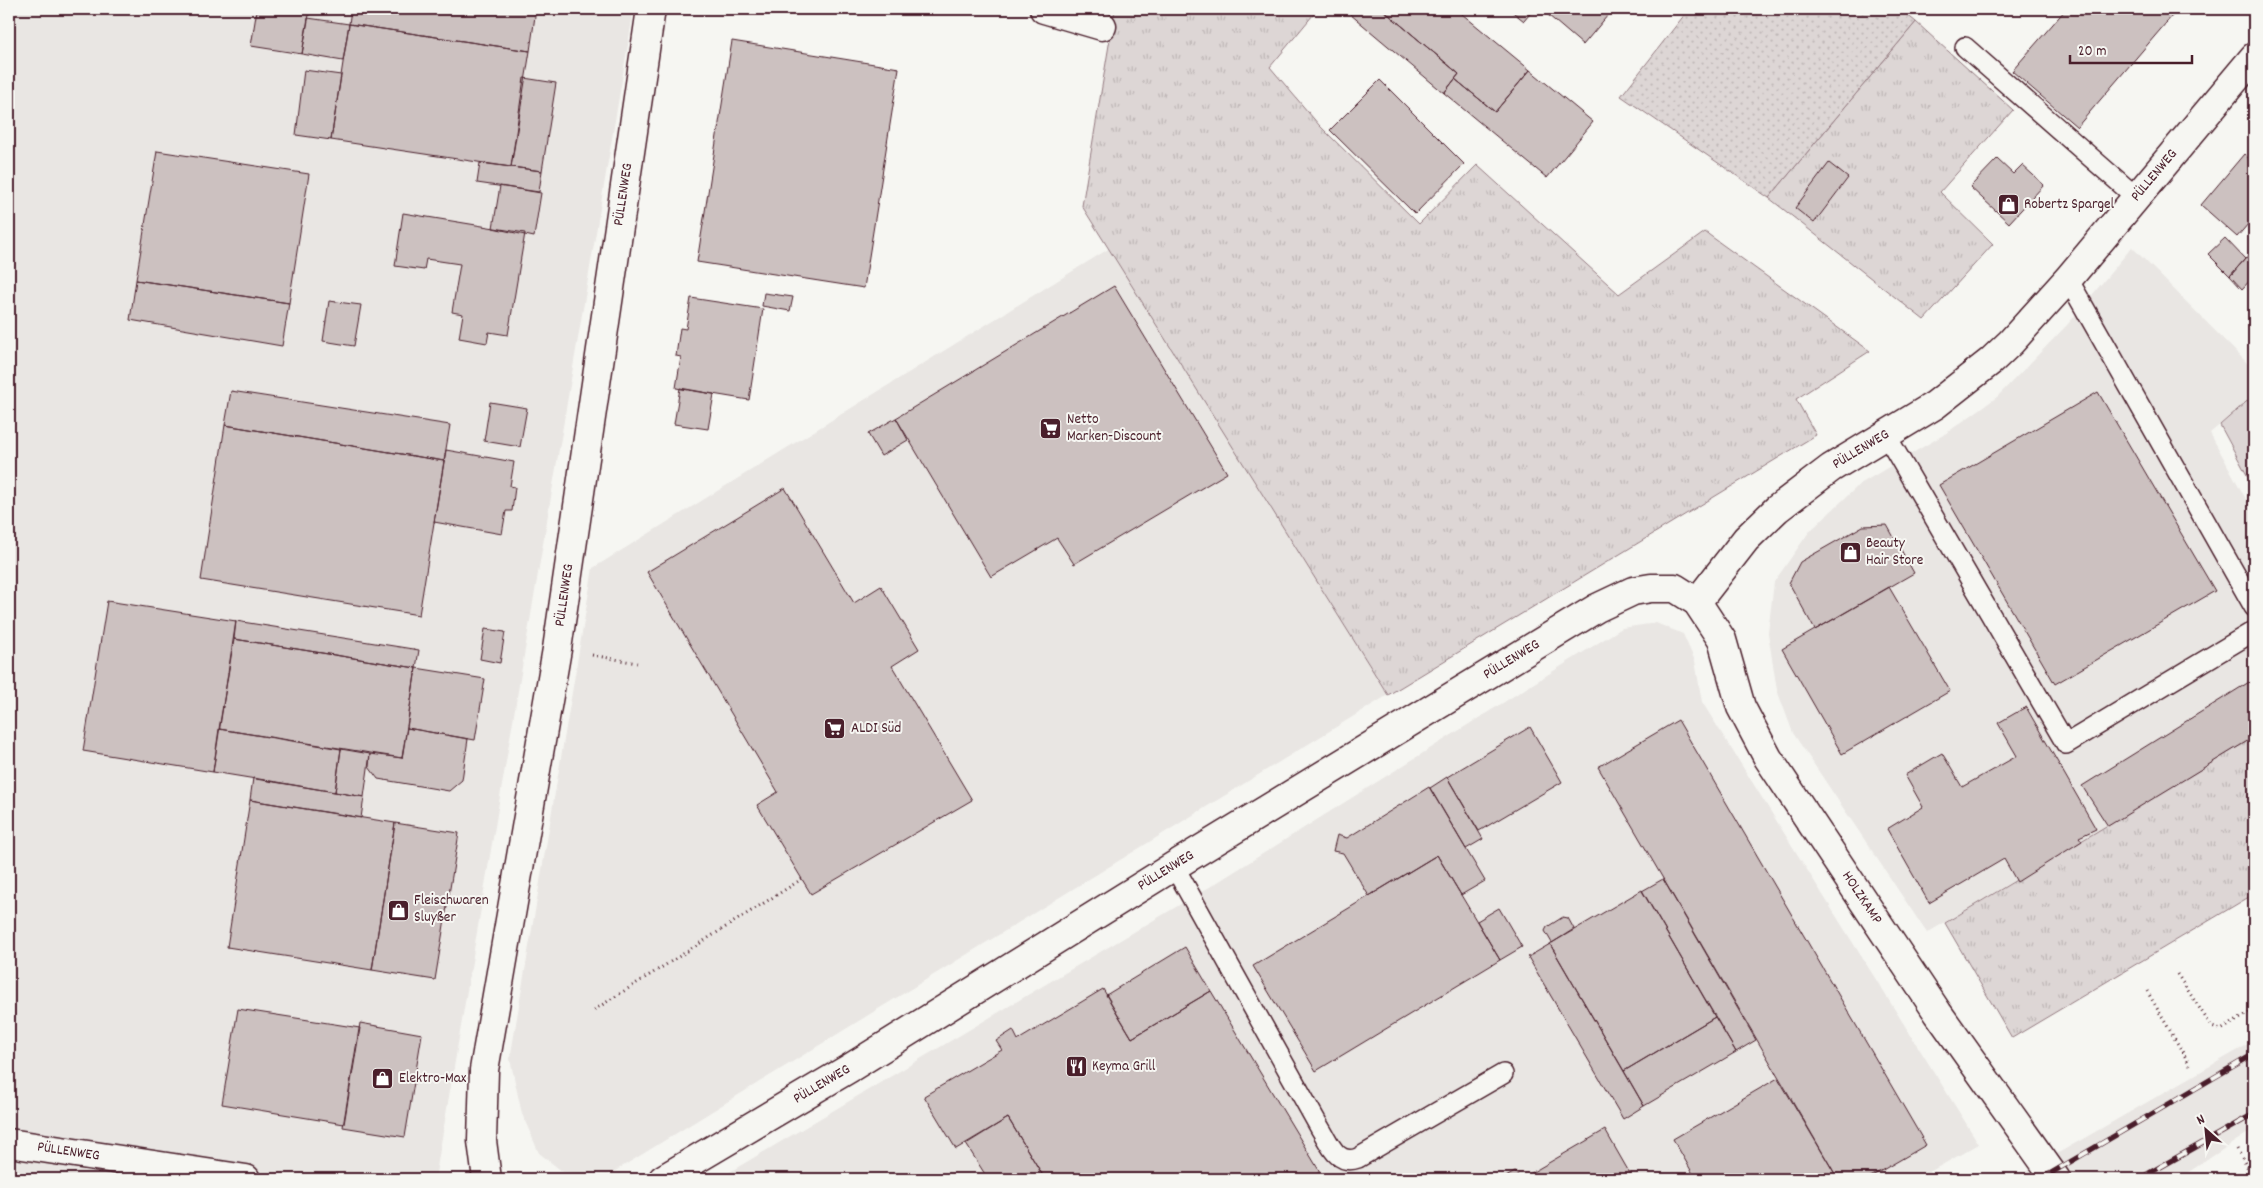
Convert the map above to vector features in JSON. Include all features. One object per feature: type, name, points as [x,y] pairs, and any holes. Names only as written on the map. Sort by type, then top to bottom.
[{"type":"street","name":"PÜLLENWEG","points":[[487,1179],[482,1141],[484,1070],[557,649],[651,9]]},
{"type":"street","points":[[1044,9],[1102,26]]},
{"type":"street","name":"PÜLLENWEG","points":[[663,1179],[850,1068],[1174,866],[1597,608],[1633,591],[1651,588],[1675,588],[1697,602],[1746,539],[1777,509],[1811,481],[1934,404],[1991,361],[2068,279],[2254,57]]},
{"type":"street","name":"HOLZKAMP","points":[[1697,602],[1722,640],[1741,707],[1768,758],[1938,1013],[2056,1179]]},
{"type":"street","name":"PÜLLENWEG","points":[[9,1143],[246,1179]]},
{"type":"lane","points":[[1965,47],[2136,197]]},
{"type":"lane","points":[[2068,279],[2254,607]]},
{"type":"lane","points":[[1886,434],[2066,744],[2254,631]]},
{"type":"lane","points":[[1174,866],[1337,1156],[1348,1161],[1358,1158],[1503,1074]]},
{"type":"path","points":[[557,649],[637,663]]},
{"type":"path","points":[[594,1010],[802,879]]},
{"type":"path","points":[[2178,974],[2212,1027],[2221,1030],[2254,1010]]},
{"type":"path","points":[[2147,991],[2190,1065]]},
{"type":"path","points":[[2237,1149],[2254,1179]]},
{"type":"shaded area","points":[[9,9],[634,9],[435,1179],[9,1179]]},
{"type":"shaded area","points":[[2132,247],[2254,370],[2254,396],[2210,433],[2254,514],[2254,737],[1927,933],[1793,733],[1777,690],[1768,633],[1774,582],[1809,532],[1860,484],[1945,434],[1997,397],[2068,324]]},
{"type":"shaded area","points":[[1110,248],[1388,695],[607,1176],[563,1172],[539,1153],[522,1114],[510,1059],[593,568]]},
{"type":"shaded area","points":[[1656,623],[1683,634],[1695,661],[1702,702],[1979,1144],[1917,1179],[718,1179],[1213,885],[1622,628]]},
{"type":"shaded area","points":[[2254,1041],[2254,1129],[2178,1179],[2013,1179]]},
{"type":"green space","points":[[1115,9],[1318,9],[1270,67],[1319,125],[1419,224],[1477,165],[1619,294],[1705,232],[1870,351],[1796,399],[1816,435],[1388,695],[1082,206]]},
{"type":"green space","points":[[1689,9],[1900,9],[1916,22],[1769,198],[1621,96]]},
{"type":"green space","points":[[1916,22],[2013,110],[1940,192],[1993,244],[1924,320],[1769,198]]},
{"type":"green space","points":[[2254,395],[2254,488],[2220,425]]},
{"type":"green space","points":[[2254,737],[2254,894],[2012,1038],[1945,923]]},
{"type":"building","points":[[257,9],[310,9],[302,54],[251,46]]},
{"type":"building","points":[[351,9],[536,9],[530,51],[349,24]]},
{"type":"building","points":[[1344,9],[1382,9],[1459,74],[1444,93]]},
{"type":"building","points":[[1382,9],[1456,9],[1530,70],[1495,112],[1455,79],[1459,74]]},
{"type":"building","points":[[1509,9],[1534,9],[1524,21]]},
{"type":"building","points":[[1541,9],[1613,9],[1583,45]]},
{"type":"building","points":[[2066,9],[2178,9],[2077,127],[2012,71]]},
{"type":"building","points":[[308,18],[349,24],[343,61],[302,54]]},
{"type":"building","points":[[349,24],[530,51],[511,167],[331,140]]},
{"type":"building","points":[[732,41],[899,68],[864,288],[697,262]]},
{"type":"building","points":[[304,70],[341,75],[331,140],[296,135]]},
{"type":"building","points":[[1530,70],[1593,122],[1547,178],[1444,93],[1455,79],[1495,112]]},
{"type":"building","points":[[524,78],[556,83],[542,171],[511,167]]},
{"type":"building","points":[[1380,80],[1464,164],[1415,214],[1330,130]]},
{"type":"building","points":[[157,151],[309,174],[289,303],[136,280]]},
{"type":"building","points":[[2244,154],[2254,163],[2254,217],[2237,237],[2201,205]]},
{"type":"building","name":"Robertz Spargel","points":[[1997,159],[2013,174],[2022,165],[2044,185],[2009,223],[1970,187]]},
{"type":"building","points":[[480,163],[542,171],[539,192],[477,183]]},
{"type":"building","points":[[1829,163],[1848,178],[1814,223],[1795,208]]},
{"type":"building","points":[[500,186],[541,193],[534,237],[493,228]]},
{"type":"building","points":[[403,213],[525,233],[508,335],[489,332],[487,343],[459,338],[463,314],[452,312],[460,264],[426,259],[424,270],[395,266]]},
{"type":"building","points":[[2225,238],[2245,259],[2230,276],[2208,254]]},
{"type":"building","points":[[2254,249],[2254,276],[2242,289],[2230,276]]},
{"type":"building","points":[[136,280],[289,303],[282,346],[130,320]]},
{"type":"building","name":"Netto Marken-Discount","points":[[1114,286],[1227,473],[1074,564],[1057,538],[991,577],[896,418]]},
{"type":"building","points":[[764,293],[793,297],[790,311],[762,306]]},
{"type":"building","points":[[691,298],[763,309],[749,400],[676,388],[681,357],[676,356],[680,328],[686,329]]},
{"type":"building","points":[[329,301],[361,305],[354,346],[323,341]]},
{"type":"building","points":[[680,388],[714,394],[708,429],[674,424]]},
{"type":"building","points":[[231,391],[450,425],[444,461],[225,425]]},
{"type":"building","points":[[2098,392],[2215,591],[2055,684],[1939,485]]},
{"type":"building","points":[[490,402],[527,408],[520,447],[484,441]]},
{"type":"building","points":[[896,418],[908,440],[881,456],[868,434]]},
{"type":"building","points":[[225,425],[444,461],[419,615],[201,580]]},
{"type":"building","points":[[446,450],[514,462],[510,486],[515,487],[512,511],[506,511],[502,534],[434,522]]},
{"type":"building","name":"ALDI Süd","points":[[785,488],[854,603],[881,586],[919,649],[892,666],[972,800],[811,894],[757,805],[778,792],[647,572]]},
{"type":"building","points":[[1887,525],[1914,573],[1815,630],[1789,583],[1800,562],[1863,526]]},
{"type":"building","points":[[1889,587],[1950,691],[1842,754],[1782,649]]},
{"type":"building","points":[[107,601],[236,621],[213,772],[83,751]]},
{"type":"building","points":[[236,621],[419,650],[416,668],[234,639]]},
{"type":"building","points":[[485,629],[505,632],[500,663],[480,659]]},
{"type":"building","points":[[234,639],[416,668],[402,758],[219,729]]},
{"type":"building","points":[[416,668],[485,679],[475,740],[407,728]]},
{"type":"building","points":[[2254,679],[2254,737],[2108,826],[2082,786]]},
{"type":"building","points":[[2026,707],[2096,829],[2079,837],[2082,841],[2017,882],[2004,859],[1929,903],[1887,829],[1923,807],[1905,775],[1942,753],[1962,787],[2017,756],[1998,723]]},
{"type":"building","points":[[1678,720],[1926,1145],[1867,1179],[1838,1179],[1598,767]]},
{"type":"building","points":[[1530,727],[1562,782],[1479,831],[1447,777]]},
{"type":"building","points":[[407,728],[468,739],[462,780],[449,791],[378,779],[369,767],[370,754],[402,758]]},
{"type":"building","points":[[219,729],[341,749],[335,792],[213,772]]},
{"type":"building","points":[[341,749],[370,754],[364,797],[335,792]]},
{"type":"building","points":[[1447,777],[1483,839],[1466,849],[1430,788]]},
{"type":"building","points":[[253,778],[364,797],[361,818],[250,800]]},
{"type":"building","points":[[1429,787],[1485,881],[1461,895],[1437,855],[1369,896],[1343,853],[1333,851],[1337,835],[1347,838]]},
{"type":"building","points":[[250,800],[395,823],[372,970],[227,947]]},
{"type":"building","points":[[395,823],[459,833],[435,980],[372,970]]},
{"type":"building","points":[[1437,855],[1500,960],[1316,1071],[1253,966]]},
{"type":"building","points":[[1663,879],[1756,1040],[1736,1052],[1642,891]]},
{"type":"building","points":[[1642,890],[1715,1017],[1624,1071],[1550,944]]},
{"type":"building","points":[[1499,908],[1522,947],[1500,960],[1477,921]]},
{"type":"building","points":[[1563,917],[1568,918],[1574,929],[1552,943],[1545,931],[1547,927]]},
{"type":"building","points":[[1550,944],[1644,1106],[1623,1119],[1528,957]]},
{"type":"building","points":[[1185,947],[1211,991],[1132,1038],[1106,995]]},
{"type":"building","points":[[1103,989],[1132,1038],[1211,991],[1320,1172],[1308,1179],[1045,1179],[1008,1118],[956,1149],[924,1096],[1002,1050],[996,1041],[1013,1030],[1018,1040]]},
{"type":"building","points":[[238,1009],[360,1028],[344,1124],[222,1104]]},
{"type":"building","points":[[1715,1017],[1736,1052],[1644,1106],[1624,1071]]},
{"type":"building","name":"Elektro-Max","points":[[360,1023],[422,1034],[405,1137],[343,1127]]},
{"type":"building","points":[[1778,1078],[1838,1179],[1696,1179],[1673,1139]]},
{"type":"building","points":[[1008,1118],[1045,1179],[988,1179],[966,1144]]},
{"type":"building","points":[[1605,1130],[1633,1179],[1521,1179]]},
{"type":"building","points":[[1515,1172],[1520,1179],[1502,1179]]},
{"type":"railway","points":[[2041,1179],[2254,1054]]},
{"type":"railway","points":[[2139,1179],[2254,1114]]},
{"type":"place","name":"Robertz Spargel","points":[[2008,205]]},
{"type":"place","name":"Netto Marken-Discount","points":[[1051,429]]},
{"type":"place","name":"Beauty Hair Store","points":[[1850,553]]},
{"type":"place","name":"ALDI Süd","points":[[835,729]]},
{"type":"place","name":"Fleischwaren Sluyßer","points":[[398,910]]},
{"type":"place","name":"Keyma Grill","points":[[1076,1067]]},
{"type":"place","name":"Elektro-Max","points":[[383,1079]]}]
